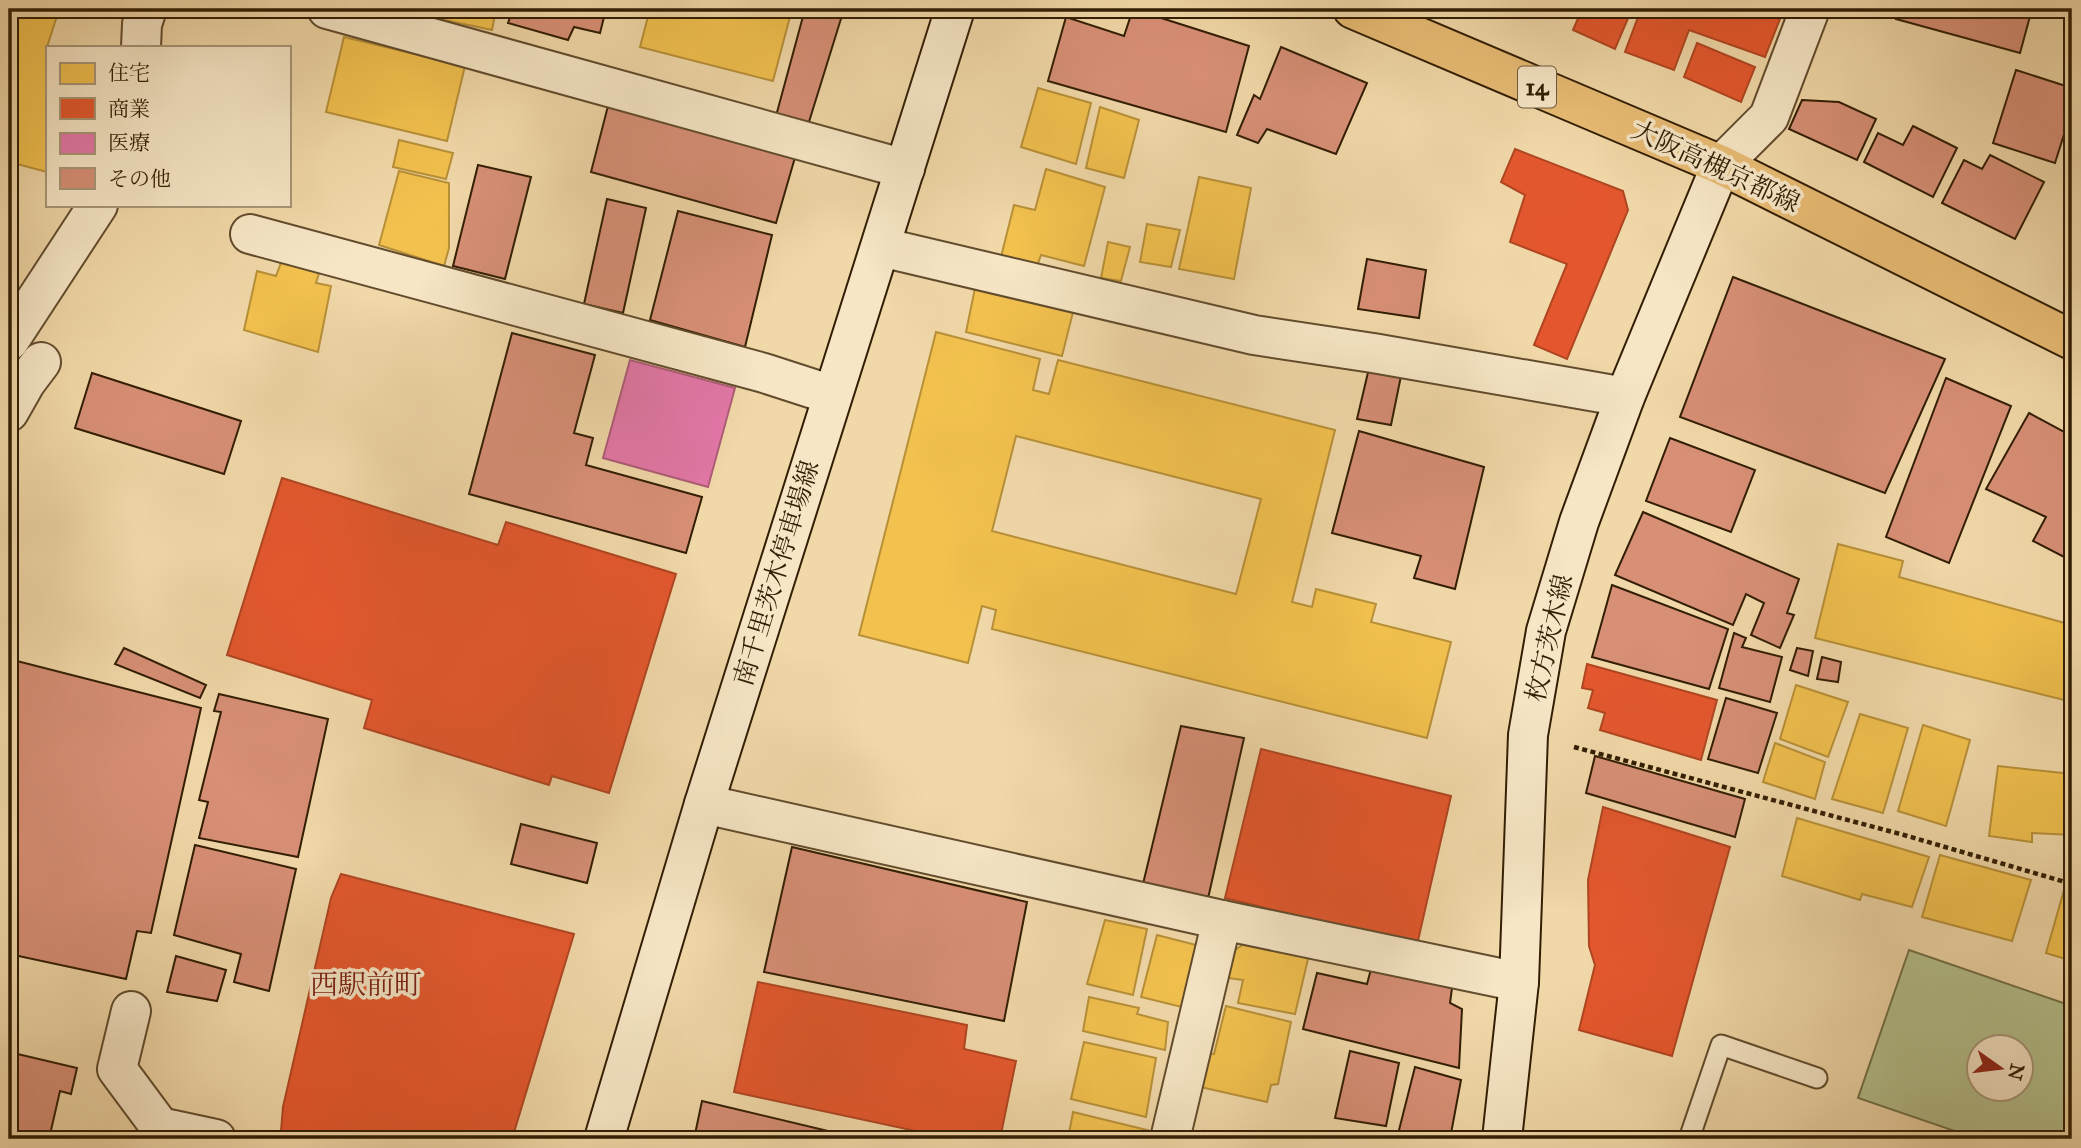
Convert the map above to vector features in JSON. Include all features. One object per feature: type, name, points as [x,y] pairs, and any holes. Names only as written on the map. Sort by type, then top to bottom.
[{"type":"main road","name":"大阪高槻京都線","points":[[1353,9],[1721,165],[2072,340]]},
{"type":"street","points":[[141,46],[142,24],[147,9]]},
{"type":"street","points":[[327,9],[905,169]]},
{"type":"street","name":"南千里茨木停車場線","points":[[604,1139],[704,804],[955,9]]},
{"type":"street","points":[[1721,165],[1769,117],[1810,9]]},
{"type":"street","name":"枚方茨木線","points":[[1502,1139],[1519,982],[1528,735],[1546,631],[1578,522],[1625,397],[1721,165]]},
{"type":"street","points":[[9,341],[97,206]]},
{"type":"street","points":[[250,234],[751,370],[832,395]]},
{"type":"street","points":[[881,247],[1254,335],[1625,397]]},
{"type":"street","points":[[704,804],[1222,920],[1519,982]]},
{"type":"street","points":[[1170,1139],[1222,920]]},
{"type":"street","points":[[131,1011],[117,1069],[160,1127],[216,1139]]},
{"type":"lane","points":[[1689,1139],[1721,1045],[1817,1078]]},
{"type":"path","points":[[1528,735],[1904,835],[2072,884]]},
{"type":"green space","points":[[1909,950],[2072,1006],[2072,1139],[1978,1139],[1858,1098]]},
{"type":"building: 住宅","points":[[9,9],[41,9],[58,13],[46,46],[46,172],[17,164],[9,195]]},
{"type":"building: 住宅","points":[[443,9],[496,9],[492,30],[440,19]]},
{"type":"building: 住宅","points":[[650,9],[792,9],[773,81],[640,47]]},
{"type":"building: 住宅","points":[[344,37],[465,66],[447,141],[326,112]]},
{"type":"building: 住宅","points":[[1038,88],[1091,103],[1076,164],[1021,147]]},
{"type":"building: 住宅","points":[[1100,107],[1139,120],[1124,178],[1086,168]]},
{"type":"building: 住宅","points":[[399,140],[453,153],[446,179],[393,167]]},
{"type":"building: 住宅","points":[[1046,169],[1105,187],[1084,266],[1041,255],[1037,266],[1001,257],[1014,205],[1035,210]]},
{"type":"building: 住宅","points":[[399,171],[449,183],[449,248],[444,266],[379,245]]},
{"type":"building: 住宅","points":[[1199,177],[1251,188],[1234,279],[1179,269]]},
{"type":"building: 住宅","points":[[1147,224],[1180,230],[1171,267],[1140,262]]},
{"type":"building: 住宅","points":[[1108,242],[1130,247],[1121,281],[1101,278]]},
{"type":"building: 住宅","points":[[282,260],[320,270],[316,283],[331,286],[318,352],[244,330],[257,271],[276,276]]},
{"type":"building: 住宅","points":[[975,288],[1073,312],[1062,356],[966,332]]},
{"type":"building: 住宅","points":[[936,332],[1040,359],[1033,390],[1049,394],[1058,360],[1335,430],[1292,602],[1312,607],[1316,589],[1376,604],[1371,622],[1451,642],[1427,738],[992,629],[996,610],[982,606],[968,663],[859,635]],"holes":[[[1016,436],[1261,499],[1236,594],[992,531]]]},
{"type":"building: 住宅","points":[[1838,544],[1903,561],[1899,577],[2072,625],[2072,702],[1815,638]]},
{"type":"building: 住宅","points":[[1796,685],[1848,702],[1828,757],[1780,739]]},
{"type":"building: 住宅","points":[[1860,714],[1908,728],[1883,813],[1832,799]]},
{"type":"building: 住宅","points":[[1923,725],[1970,740],[1946,826],[1898,811]]},
{"type":"building: 住宅","points":[[1775,743],[1825,762],[1815,799],[1763,782]]},
{"type":"building: 住宅","points":[[1998,766],[2072,774],[2072,835],[2032,833],[2032,842],[1989,836]]},
{"type":"building: 住宅","points":[[1797,818],[1929,857],[1912,907],[1862,894],[1860,900],[1782,876]]},
{"type":"building: 住宅","points":[[1940,855],[2031,880],[2012,941],[1922,917]]},
{"type":"building: 住宅","points":[[2064,890],[2072,893],[2072,961],[2046,953]]},
{"type":"building: 住宅","points":[[1105,920],[1147,929],[1133,995],[1087,984]]},
{"type":"building: 住宅","points":[[1157,935],[1200,946],[1186,1008],[1141,997]]},
{"type":"building: 住宅","points":[[1249,940],[1309,955],[1295,1014],[1238,1003],[1243,980],[1228,978],[1234,951]]},
{"type":"building: 住宅","points":[[1089,997],[1139,1008],[1137,1014],[1168,1022],[1165,1050],[1083,1031]]},
{"type":"building: 住宅","points":[[1226,1006],[1291,1022],[1278,1084],[1271,1085],[1267,1102],[1196,1086],[1202,1053],[1214,1054]]},
{"type":"building: 住宅","points":[[1084,1042],[1156,1058],[1146,1117],[1071,1099]]},
{"type":"building: 住宅","points":[[1073,1112],[1151,1131],[1149,1139],[1068,1139]]},
{"type":"building: 商業","points":[[1582,9],[1632,9],[1615,49],[1573,30]]},
{"type":"building: 商業","points":[[1641,9],[1748,9],[1780,19],[1765,57],[1689,30],[1674,70],[1625,52]]},
{"type":"building: 商業","points":[[1697,43],[1755,67],[1741,102],[1684,77]]},
{"type":"building: 商業","points":[[1515,149],[1623,191],[1628,210],[1567,359],[1534,345],[1567,264],[1510,242],[1525,195],[1501,182]]},
{"type":"building: 商業","points":[[282,478],[498,545],[506,522],[676,574],[609,793],[552,776],[549,785],[364,728],[372,700],[227,655]]},
{"type":"building: 商業","points":[[1587,664],[1717,700],[1701,760],[1600,730],[1605,713],[1588,708],[1593,690],[1582,688]]},
{"type":"building: 商業","points":[[1261,749],[1451,796],[1417,945],[1225,898]]},
{"type":"building: 商業","points":[[1603,807],[1730,847],[1672,1056],[1579,1030],[1595,965],[1589,946],[1588,880]]},
{"type":"building: 商業","points":[[341,874],[574,934],[512,1139],[316,1139],[281,1131],[283,1107],[331,898]]},
{"type":"building: 商業","points":[[758,982],[967,1025],[964,1049],[1016,1061],[1000,1139],[953,1139],[734,1092]]},
{"type":"building: 医療","points":[[630,360],[735,388],[708,487],[603,458]]},
{"type":"building: その他","points":[[513,9],[606,9],[600,33],[574,27],[568,40],[508,23]]},
{"type":"building: その他","points":[[805,9],[844,9],[808,125],[776,116]]},
{"type":"building: その他","points":[[1133,9],[1249,46],[1226,132],[1048,81],[1066,17],[1124,36]]},
{"type":"building: その他","points":[[1899,9],[2032,9],[2020,53],[1896,19]]},
{"type":"building: その他","points":[[1281,47],[1367,83],[1336,154],[1267,129],[1258,143],[1237,135],[1254,95],[1260,99]]},
{"type":"building: その他","points":[[2016,70],[2072,88],[2072,109],[2055,163],[1993,143]]},
{"type":"building: その他","points":[[1802,100],[1839,102],[1876,119],[1857,160],[1789,129]]},
{"type":"building: その他","points":[[609,102],[796,154],[776,223],[591,172]]},
{"type":"building: その他","points":[[1913,126],[1957,148],[1933,197],[1864,162],[1878,133],[1903,145]]},
{"type":"building: その他","points":[[1990,155],[2044,182],[2015,239],[1942,203],[1964,160],[1982,169]]},
{"type":"building: その他","points":[[478,165],[531,177],[505,279],[453,266]]},
{"type":"building: その他","points":[[607,199],[646,208],[623,313],[584,304]]},
{"type":"building: その他","points":[[678,211],[772,235],[745,347],[650,320]]},
{"type":"building: その他","points":[[1367,259],[1426,270],[1419,318],[1358,309]]},
{"type":"building: その他","points":[[1733,277],[1945,359],[1885,493],[1680,417]]},
{"type":"building: その他","points":[[512,333],[595,355],[574,433],[593,438],[586,465],[702,497],[686,553],[469,494]]},
{"type":"building: その他","points":[[1370,364],[1402,371],[1391,425],[1357,419]]},
{"type":"building: その他","points":[[92,373],[241,421],[224,474],[75,428]]},
{"type":"building: その他","points":[[1946,378],[2011,406],[1949,563],[1886,537]]},
{"type":"building: その他","points":[[2029,413],[2072,436],[2072,561],[2033,541],[2046,517],[1986,489]]},
{"type":"building: その他","points":[[1359,431],[1484,467],[1455,589],[1414,578],[1421,556],[1332,533]]},
{"type":"building: その他","points":[[1670,438],[1755,470],[1731,532],[1646,501]]},
{"type":"building: その他","points":[[1643,512],[1799,579],[1787,613],[1794,615],[1780,648],[1751,635],[1764,603],[1746,594],[1733,625],[1615,575]]},
{"type":"building: その他","points":[[1612,585],[1728,629],[1709,689],[1592,657]]},
{"type":"building: その他","points":[[1734,633],[1746,638],[1742,647],[1782,657],[1770,702],[1719,688]]},
{"type":"building: その他","points":[[124,648],[206,685],[200,698],[115,664]]},
{"type":"building: その他","points":[[1797,648],[1813,651],[1808,676],[1790,670]]},
{"type":"building: その他","points":[[1822,657],[1841,662],[1838,682],[1817,679]]},
{"type":"building: その他","points":[[9,659],[201,708],[151,933],[137,931],[126,979],[9,954]]},
{"type":"building: その他","points":[[219,694],[328,719],[298,857],[199,838],[208,802],[199,800],[221,712],[214,711]]},
{"type":"building: その他","points":[[1726,698],[1777,713],[1758,773],[1708,759]]},
{"type":"building: その他","points":[[1181,726],[1244,738],[1207,903],[1142,888]]},
{"type":"building: その他","points":[[1595,756],[1745,799],[1735,837],[1586,793]]},
{"type":"building: その他","points":[[521,824],[597,843],[587,883],[511,864]]},
{"type":"building: その他","points":[[195,845],[296,869],[269,991],[234,982],[241,954],[174,935]]},
{"type":"building: その他","points":[[792,847],[1027,902],[1004,1021],[764,972]]},
{"type":"building: その他","points":[[176,956],[226,970],[217,1001],[167,992]]},
{"type":"building: その他","points":[[1371,969],[1452,988],[1450,1003],[1462,1009],[1459,1068],[1303,1029],[1317,973],[1367,984]]},
{"type":"building: その他","points":[[1350,1051],[1399,1063],[1386,1126],[1335,1118]]},
{"type":"building: その他","points":[[9,1052],[77,1068],[71,1094],[60,1091],[49,1139],[31,1136],[31,1139],[9,1139]]},
{"type":"building: その他","points":[[1415,1067],[1461,1080],[1450,1139],[1419,1139],[1398,1134]]},
{"type":"building: その他","points":[[702,1101],[828,1131],[826,1139],[694,1139]]},
{"type":"building: その他","points":[[1204,1131],[1241,1139],[1202,1139]]},
{"type":"district","name":"西駅前町","points":[[366,984]]}]
